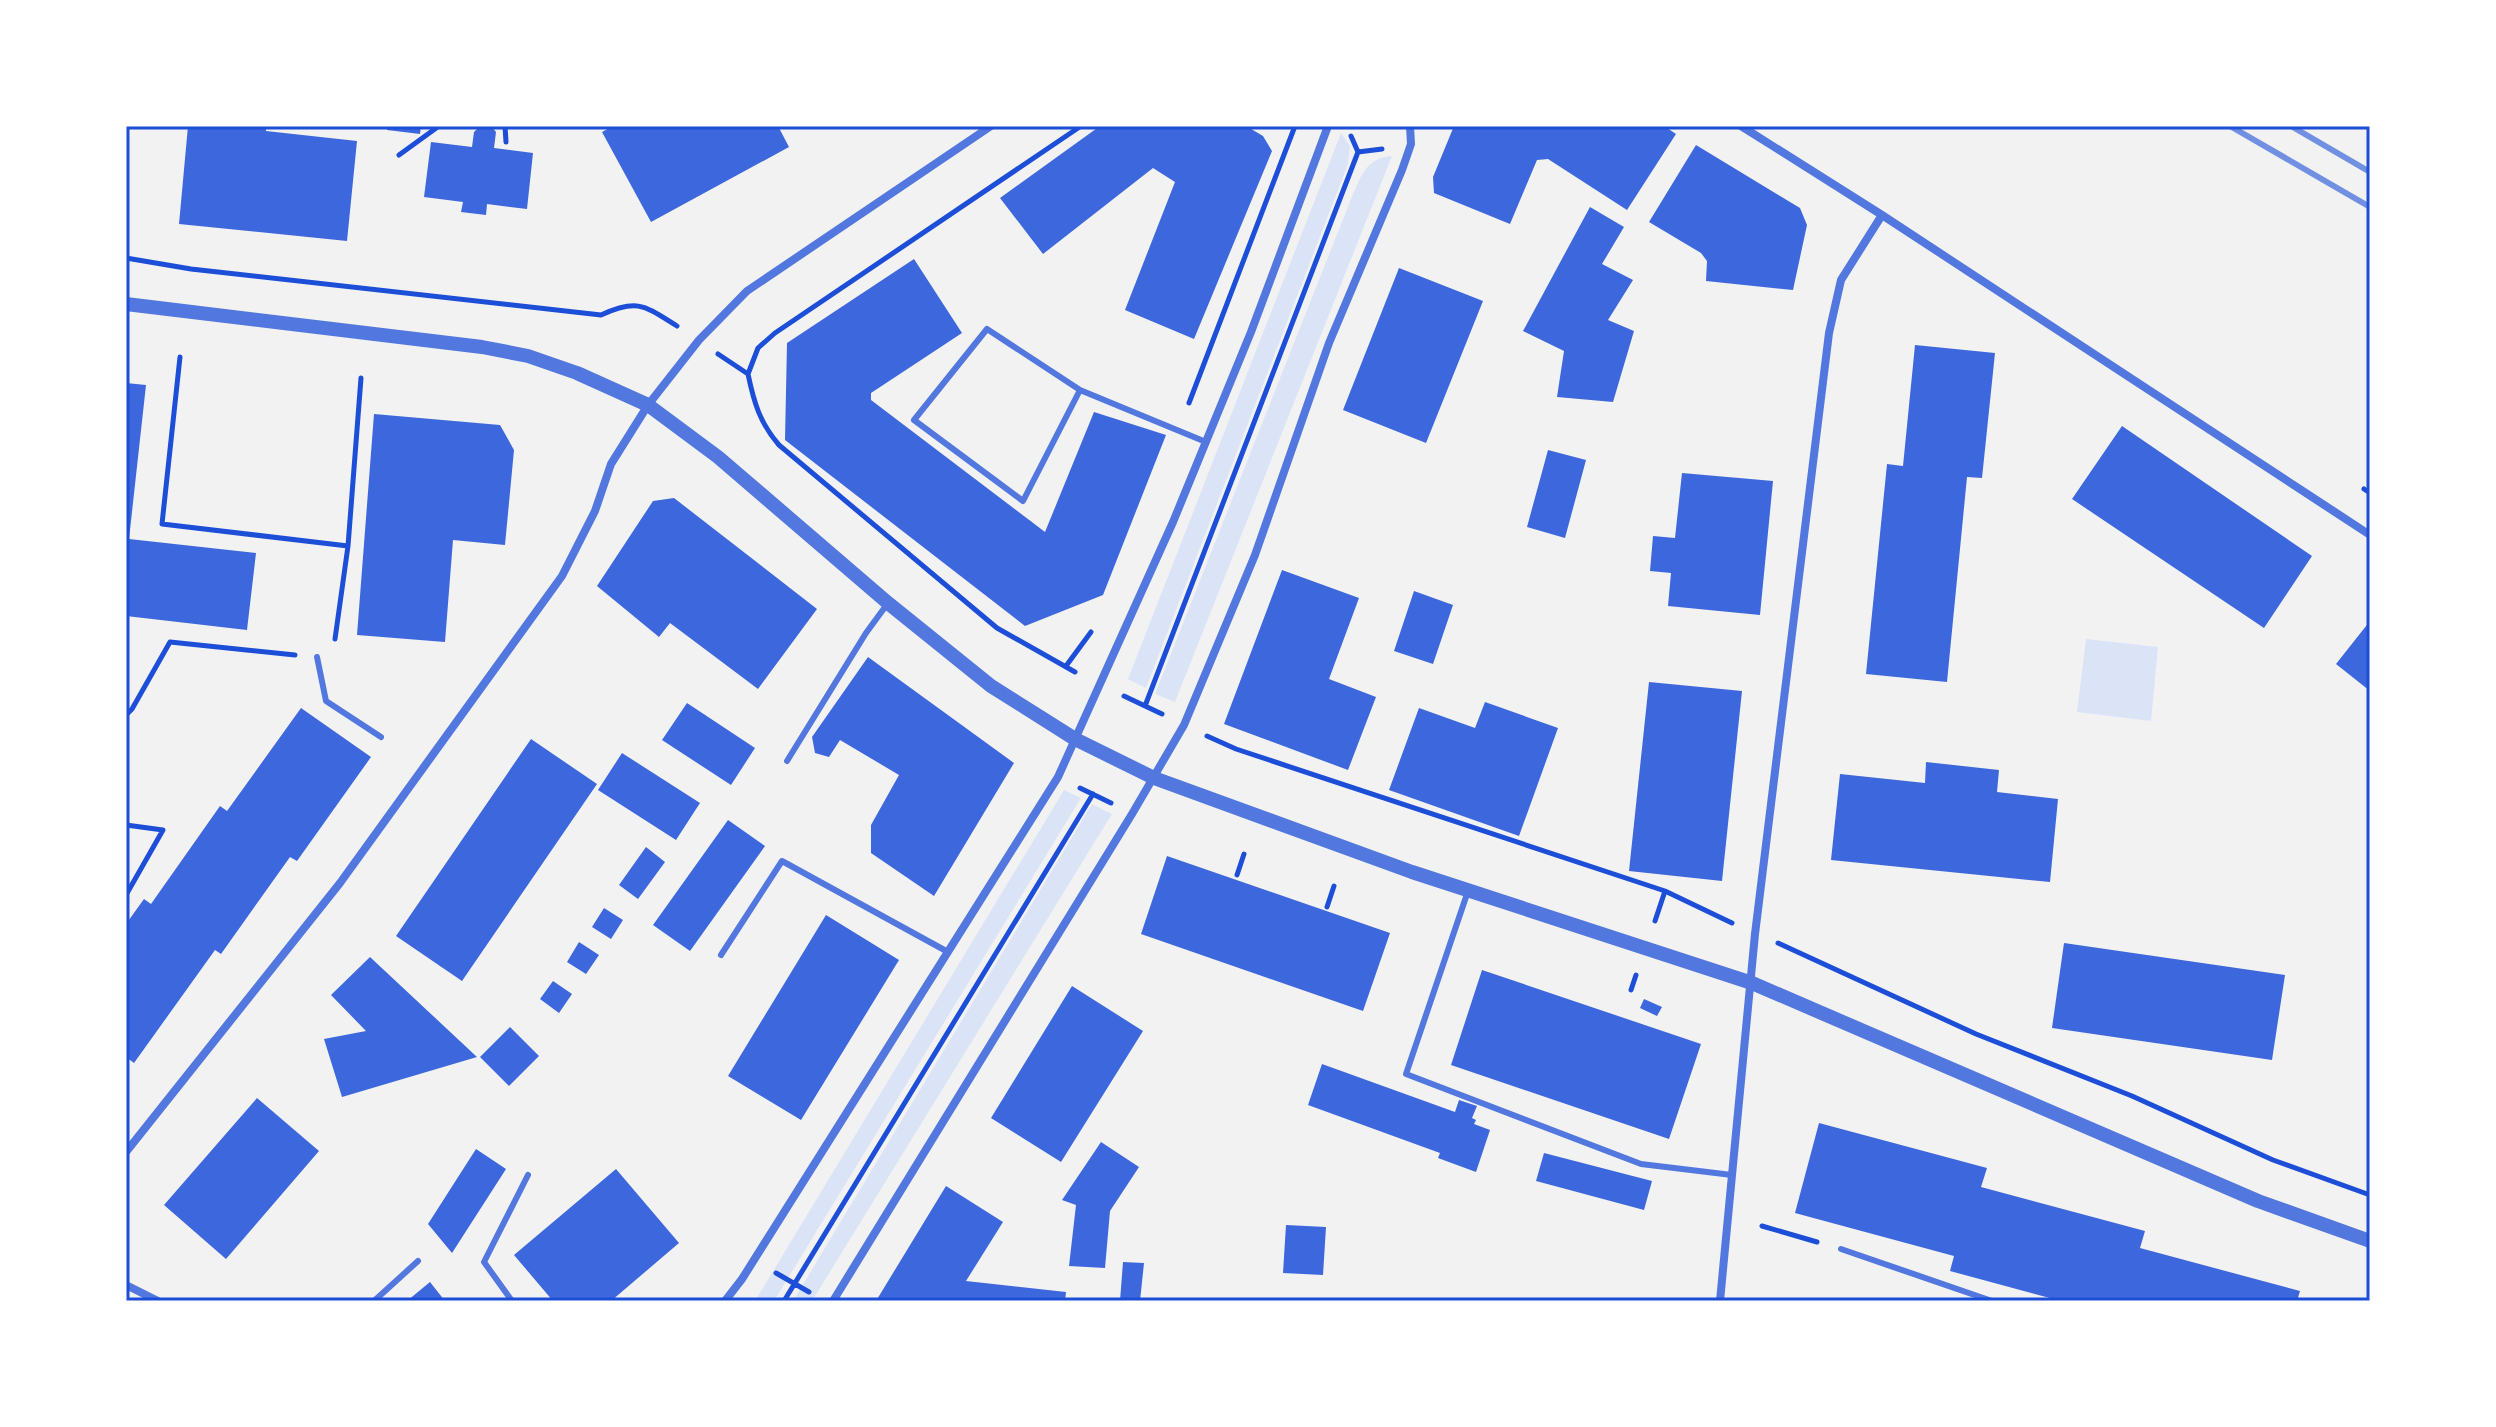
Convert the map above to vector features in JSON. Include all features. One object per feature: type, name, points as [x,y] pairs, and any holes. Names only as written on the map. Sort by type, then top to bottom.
[{"type":"street","points":[[126,1152],[340,883],[562,576],[595,511],[611,464],[648,405],[699,340],[747,291],[991,126]]},
{"type":"street","points":[[725,1301],[742,1279],[1058,777],[1206,442],[1328,126]]},
{"type":"street","points":[[833,1301],[1184,725],[1255,555],[1329,343],[1402,170],[1411,144],[1410,126]]},
{"type":"street","points":[[1741,126],[2370,535]]},
{"type":"street","points":[[1720,1301],[1755,934],[1829,333],[1841,280],[1882,215]]},
{"type":"street","points":[[126,304],[482,347],[528,356],[577,373],[648,405],[718,457],[888,603],[991,686],[1075,739],[1154,778],[1468,891],[1752,983],[2258,1201],[2370,1241]]},
{"type":"street","points":[[126,1285],[158,1301]]},
{"type":"lane","points":[[1080,390],[1023,501],[914,420],[987,329],[1080,390],[1206,442]]},
{"type":"lane","points":[[787,761],[888,603]]},
{"type":"lane","points":[[317,657],[326,701],[381,737]]},
{"type":"lane","points":[[721,955],[782,861],[948,952]]},
{"type":"lane","points":[[1468,891],[1406,1074],[1641,1164],[1732,1175]]},
{"type":"lane","points":[[512,1301],[484,1262],[528,1175]]},
{"type":"lane","points":[[1841,1249],[1992,1301]]},
{"type":"lane","points":[[374,1301],[418,1261]]},
{"type":"path","points":[[399,155],[439,126]]},
{"type":"path","points":[[505,126],[506,142]]},
{"type":"path","points":[[1079,674],[997,628],[779,445],[765,429],[755,409],[748,374],[758,348],[775,333],[1081,126]]},
{"type":"path","points":[[1179,430],[1295,126]]},
{"type":"path","points":[[1145,706],[1358,152],[1348,127]]},
{"type":"path","points":[[1358,152],[1389,148]]},
{"type":"path","points":[[126,258],[191,269],[601,315],[624,304],[646,306],[665,318]]},
{"type":"path","points":[[180,357],[162,524],[348,546]]},
{"type":"path","points":[[736,366],[748,374]]},
{"type":"path","points":[[326,701],[348,546],[361,378]]},
{"type":"path","points":[[1066,666],[1094,628]]},
{"type":"path","points":[[126,715],[170,642],[317,657]]},
{"type":"path","points":[[1122,695],[1167,717]]},
{"type":"path","points":[[1209,737],[1296,770],[1665,891],[1976,1034],[2132,1096],[2273,1160],[2370,1195]]},
{"type":"path","points":[[1072,784],[1115,805]]},
{"type":"path","points":[[784,1301],[1093,794]]},
{"type":"path","points":[[126,825],[163,830],[126,895]]},
{"type":"path","points":[[1237,875],[1244,854]]},
{"type":"path","points":[[1327,907],[1334,886]]},
{"type":"path","points":[[1655,923],[1665,891]]},
{"type":"path","points":[[1631,990],[1636,974]]},
{"type":"path","points":[[1762,1226],[1841,1249]]},
{"type":"shaded area","points":[[1341,133],[1350,146],[1348,164],[1146,688],[1128,679]]},
{"type":"shaded area","points":[[1392,156],[1175,702],[1155,694],[1358,183],[1365,170],[1376,160]]},
{"type":"shaded area","points":[[2086,639],[2158,647],[2151,721],[2077,712]]},
{"type":"shaded area","points":[[1064,790],[1081,798],[774,1301],[755,1301]]},
{"type":"shaded area","points":[[1092,804],[1112,814],[812,1301],[793,1301]]},
{"type":"building","points":[[188,126],[266,126],[266,131],[357,141],[347,241],[179,224]]},
{"type":"building","points":[[387,126],[421,126],[420,134],[387,130]]},
{"type":"building","points":[[480,126],[491,126],[496,132],[494,148],[533,153],[527,209],[487,204],[486,215],[461,212],[463,202],[424,197],[431,142],[472,147],[474,132]]},
{"type":"building","points":[[613,126],[778,126],[789,147],[651,222],[602,132]]},
{"type":"building","points":[[1100,126],[1246,126],[1263,136],[1272,151],[1194,339],[1125,310],[1175,182],[1153,168],[1043,254],[1000,198]]},
{"type":"building","points":[[1454,126],[1664,126],[1676,134],[1627,210],[1548,159],[1537,160],[1510,224],[1434,193],[1433,177]]},
{"type":"building","points":[[1696,145],[1800,208],[1807,225],[1793,290],[1706,281],[1707,261],[1701,253],[1649,222]]},
{"type":"building","points":[[1590,207],[1624,227],[1602,264],[1633,280],[1608,320],[1634,331],[1613,402],[1557,397],[1564,351],[1523,331]]},
{"type":"building","points":[[914,259],[962,333],[871,393],[871,400],[1045,532],[1094,412],[1166,435],[1103,595],[1025,626],[785,440],[787,343]]},
{"type":"building","points":[[1399,268],[1483,301],[1426,443],[1343,410]]},
{"type":"building","points":[[1915,345],[1995,353],[1982,478],[1967,477],[1947,682],[1866,674],[1887,464],[1903,466]]},
{"type":"building","points":[[126,383],[146,385],[129,539],[256,553],[247,630],[126,616]]},
{"type":"building","points":[[374,414],[500,425],[514,450],[505,545],[453,540],[445,642],[357,635]]},
{"type":"building","points":[[2122,426],[2312,556],[2264,628],[2072,499]]},
{"type":"building","points":[[1548,450],[1586,460],[1565,538],[1527,527]]},
{"type":"building","points":[[1682,473],[1773,481],[1760,615],[1668,606],[1671,573],[1650,571],[1653,536],[1675,538]]},
{"type":"building","points":[[674,498],[817,609],[758,689],[670,623],[659,637],[597,586],[653,501]]},
{"type":"building","points":[[1282,570],[1359,598],[1329,679],[1376,697],[1348,770],[1224,724]]},
{"type":"building","points":[[1414,591],[1453,605],[1433,664],[1394,651]]},
{"type":"building","points":[[2370,621],[2370,691],[2336,664]]},
{"type":"building","points":[[868,657],[1014,763],[934,896],[871,853],[871,825],[899,775],[840,740],[829,757],[815,753],[812,737]]},
{"type":"building","points":[[1649,682],[1742,691],[1722,881],[1629,871]]},
{"type":"building","points":[[1485,702],[1558,728],[1519,836],[1389,790],[1419,708],[1475,728]]},
{"type":"building","points":[[687,703],[755,748],[731,785],[662,740]]},
{"type":"building","points":[[301,708],[371,757],[297,861],[290,857],[221,954],[215,950],[134,1063],[126,1057],[126,924],[144,899],[151,904],[220,806],[227,811]]},
{"type":"building","points":[[531,739],[597,784],[462,981],[396,936]]},
{"type":"building","points":[[622,753],[700,803],[676,840],[598,790]]},
{"type":"building","points":[[1926,762],[1999,770],[1997,792],[2058,799],[2050,882],[1831,860],[1840,774],[1925,783]]},
{"type":"building","points":[[728,820],[765,846],[690,951],[653,925]]},
{"type":"building","points":[[646,847],[665,862],[638,899],[619,885]]},
{"type":"building","points":[[1167,856],[1390,933],[1363,1011],[1141,934]]},
{"type":"building","points":[[604,908],[623,920],[611,939],[592,927]]},
{"type":"building","points":[[826,915],[899,960],[801,1120],[728,1076]]},
{"type":"building","points":[[579,942],[599,955],[586,974],[567,962]]},
{"type":"building","points":[[2064,943],[2285,975],[2272,1060],[2052,1028]]},
{"type":"building","points":[[370,957],[477,1057],[342,1097],[324,1039],[366,1031],[331,995]]},
{"type":"building","points":[[1482,970],[1701,1044],[1669,1139],[1451,1065]]},
{"type":"building","points":[[553,981],[572,994],[559,1013],[540,999]]},
{"type":"building","points":[[1072,986],[1143,1031],[1061,1162],[991,1118]]},
{"type":"building","points":[[1644,999],[1662,1007],[1657,1016],[1640,1008]]},
{"type":"building","points":[[510,1027],[539,1056],[509,1086],[480,1057]]},
{"type":"building","points":[[1322,1064],[1455,1112],[1459,1100],[1477,1106],[1472,1118],[1476,1120],[1474,1124],[1490,1130],[1476,1172],[1438,1158],[1440,1153],[1308,1105]]},
{"type":"building","points":[[257,1098],[319,1151],[226,1259],[164,1205]]},
{"type":"building","points":[[1819,1123],[1987,1168],[1981,1187],[2145,1231],[2140,1248],[2300,1291],[2297,1301],[2061,1301],[1950,1271],[1954,1256],[1795,1213]]},
{"type":"building","points":[[1101,1142],[1139,1167],[1110,1211],[1105,1268],[1069,1266],[1076,1205],[1062,1200]]},
{"type":"building","points":[[476,1149],[506,1169],[452,1253],[428,1224]]},
{"type":"building","points":[[1544,1153],[1652,1181],[1644,1210],[1536,1181]]},
{"type":"building","points":[[616,1169],[679,1243],[611,1301],[553,1301],[514,1255]]},
{"type":"building","points":[[946,1186],[1003,1222],[966,1281],[1066,1292],[1065,1301],[876,1301]]},
{"type":"building","points":[[1286,1225],[1326,1227],[1323,1275],[1283,1273]]},
{"type":"building","points":[[1123,1262],[1144,1263],[1140,1301],[1120,1301]]},
{"type":"building","points":[[430,1282],[445,1301],[407,1301]]},
{"type":"railway","points":[[2230,126],[2370,207]]},
{"type":"railway","points":[[2291,126],[2370,172]]}]
